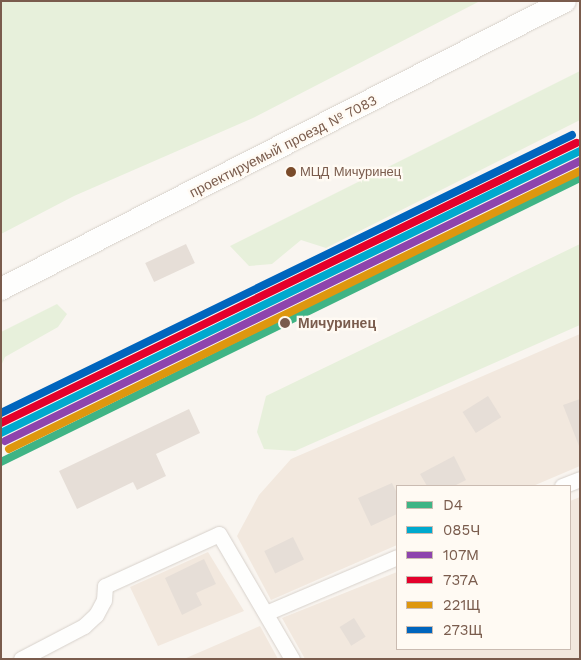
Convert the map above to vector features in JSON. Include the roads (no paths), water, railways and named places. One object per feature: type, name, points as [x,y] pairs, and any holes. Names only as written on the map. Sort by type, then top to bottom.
[{"type":"main road","name":"проектируемый проезд № 7083","points":[[1,289],[565,1]]},
{"type":"street","points":[[565,485],[580,479]]},
{"type":"street","points":[[21,659],[84,626],[96,615],[104,600],[105,586],[219,534],[292,659]]},
{"type":"street","points":[[266,613],[396,557]]},
{"type":"place","name":"МЦД Мичуринец","points":[[291,172]]},
{"type":"place","name":"Мичуринец","points":[[285,323]]}]
